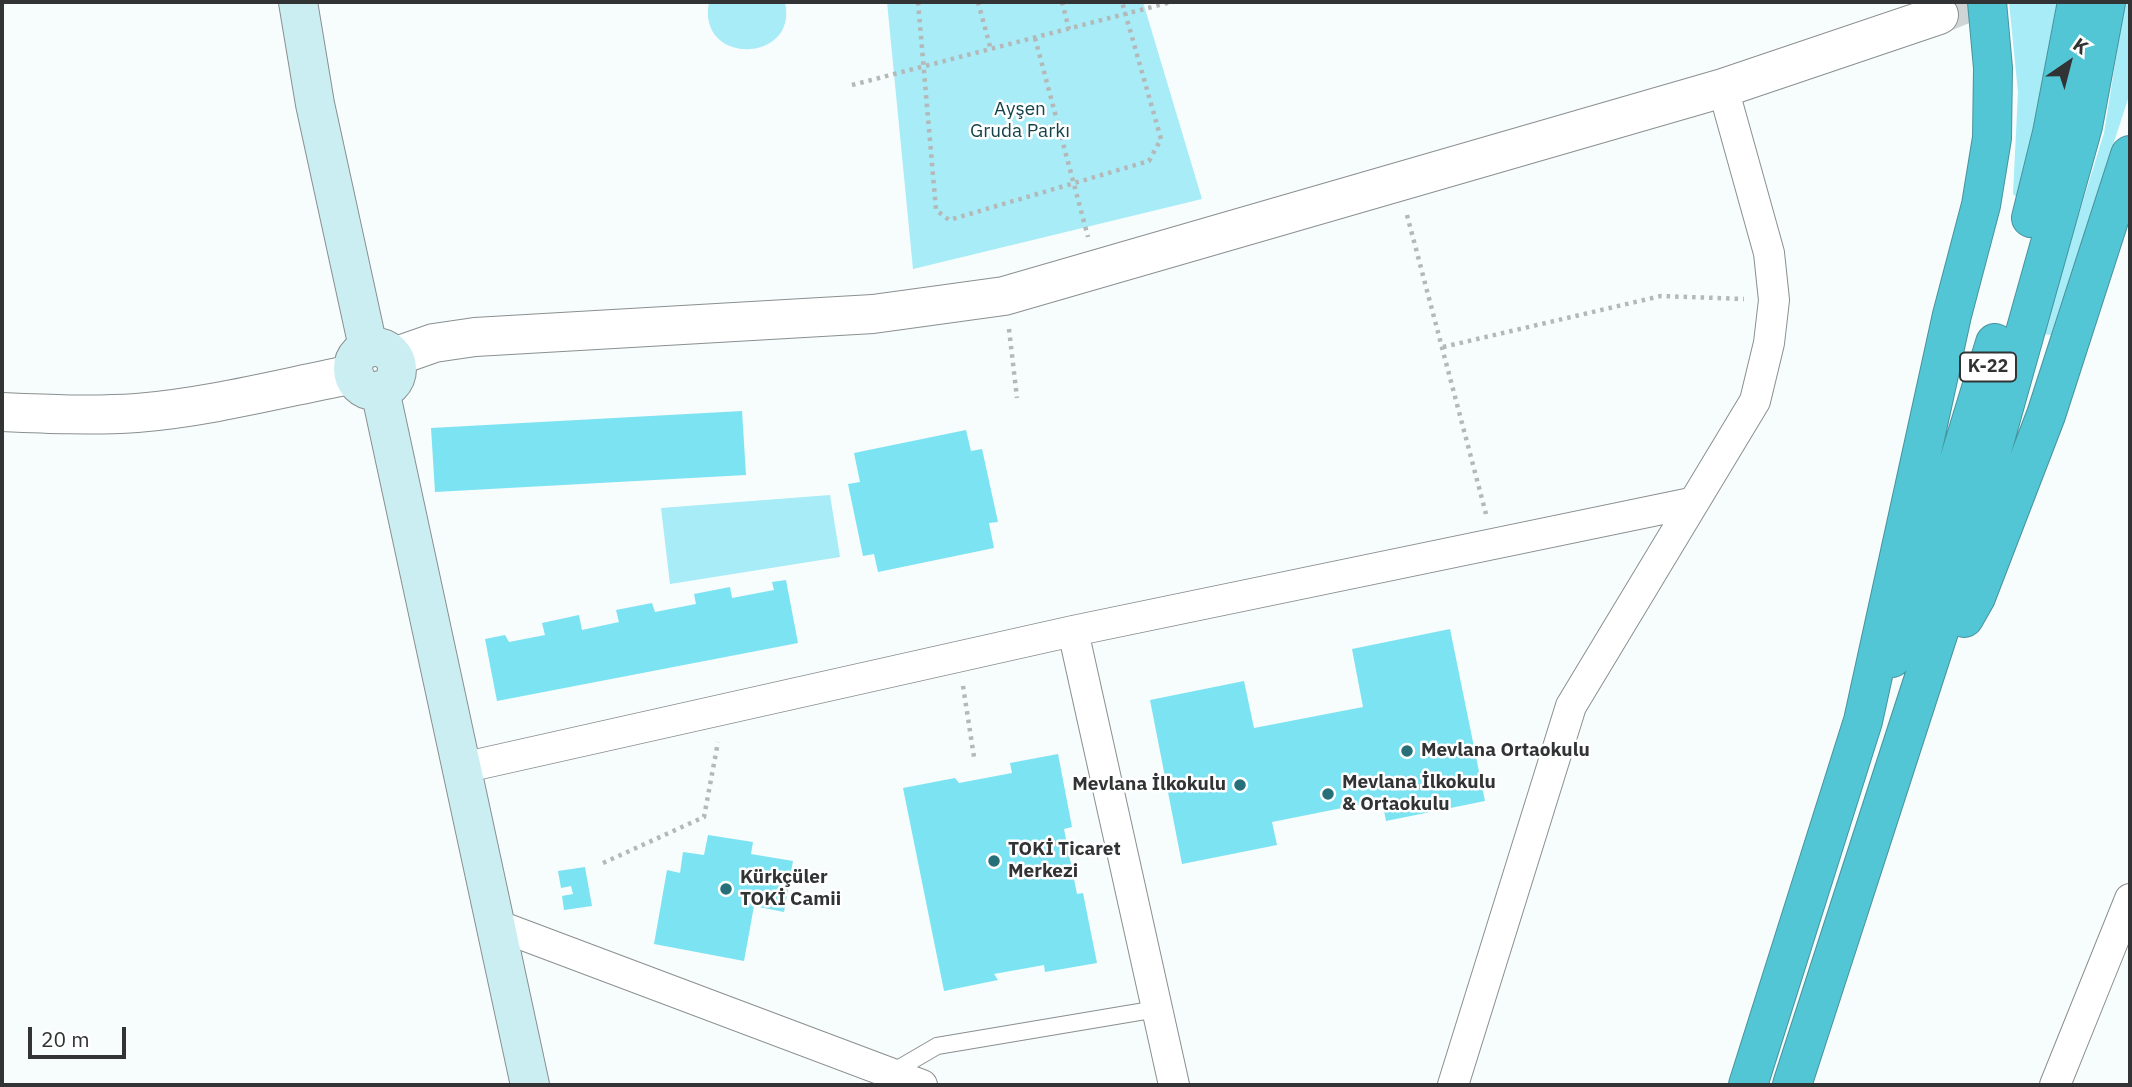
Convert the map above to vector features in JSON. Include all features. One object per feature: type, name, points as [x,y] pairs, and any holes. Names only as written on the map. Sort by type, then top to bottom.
[{"type":"highway","points":[[1748,1085],[1863,721],[1934,394],[1981,205],[1992,138],[1993,68],[1987,2]]},
{"type":"highway","name":"K-22","points":[[1863,721],[1910,620],[1988,368],[2052,133],[2077,2]]},
{"type":"highway","name":"K-22","points":[[1920,695],[2083,126],[2106,2]]},
{"type":"highway","points":[[1792,1085],[1920,695],[1976,597],[2046,415],[2130,155]]},
{"type":"main road","points":[[298,2],[315,104],[530,1085]]},
{"type":"street","points":[[2,412],[71,415],[136,413],[201,405],[374,367],[434,343],[475,337],[873,314],[1004,296],[1399,184],[1723,88],[1940,15]]},
{"type":"street","points":[[1453,1085],[1572,706],[1691,503],[1755,401],[1769,343],[1774,300],[1769,253],[1723,88]]},
{"type":"street","points":[[462,768],[1073,631],[1691,503]]},
{"type":"street","points":[[1073,631],[1174,1085]]},
{"type":"street","points":[[2055,1085],[2130,899]]},
{"type":"street","points":[[494,924],[922,1085]]},
{"type":"lane","points":[[889,1074],[937,1046],[1157,1009]]},
{"type":"path","points":[[918,2],[936,210],[949,220],[1149,161],[1161,139],[1122,2]]},
{"type":"path","points":[[978,2],[991,50]]},
{"type":"path","points":[[1062,2],[1069,29]]},
{"type":"path","points":[[852,85],[1171,2]]},
{"type":"path","points":[[1035,38],[1071,183],[1097,269]]},
{"type":"path","points":[[1399,184],[1494,545]]},
{"type":"path","points":[[1004,296],[1017,398]]},
{"type":"path","points":[[1443,347],[1661,296],[1774,300]]},
{"type":"path","points":[[958,658],[974,757]]},
{"type":"path","points":[[603,863],[704,817],[724,710]]},
{"type":"green space","points":[[709,2],[785,2],[785,22],[777,37],[764,46],[747,49],[731,46],[717,38],[709,23]]},
{"type":"green space","name":"Ayşen Gruda Parkı","points":[[887,2],[1143,2],[1202,199],[913,269]]},
{"type":"green space","points":[[2009,2],[2063,2],[2021,201],[2013,194],[2018,92]]},
{"type":"green space","points":[[2125,2],[2130,2],[2130,93],[2051,335],[2042,334],[2104,133]]},
{"type":"green space","points":[[830,495],[840,557],[670,584],[661,508]]},
{"type":"building","points":[[742,411],[746,475],[435,492],[431,428]]},
{"type":"building","points":[[966,430],[971,451],[982,449],[998,522],[989,523],[994,548],[878,572],[874,554],[863,556],[848,484],[860,482],[854,453]]},
{"type":"building","points":[[786,580],[798,643],[497,701],[485,639],[505,635],[509,642],[545,635],[542,623],[579,615],[582,630],[619,622],[616,610],[652,603],[655,612],[696,604],[694,594],[730,587],[732,598],[774,590],[772,582]]},
{"type":"building","name":"Mevlana İlkokulu & Ortaokulu","points":[[1450,629],[1485,801],[1386,821],[1382,800],[1272,822],[1277,845],[1182,864],[1150,700],[1244,681],[1254,728],[1363,707],[1352,649]]},
{"type":"building","name":"TOKİ Ticaret Merkezi","points":[[1058,754],[1072,827],[1064,829],[1077,894],[1083,893],[1097,963],[1045,972],[1044,965],[994,974],[998,980],[944,991],[903,788],[955,778],[959,783],[1012,773],[1010,763]]},
{"type":"building","name":"Kürkçüler TOKİ Camii","points":[[708,835],[753,842],[751,854],[793,861],[784,912],[754,906],[744,961],[654,944],[667,870],[680,873],[683,852],[704,855]]},
{"type":"building","points":[[585,867],[592,906],[564,910],[562,896],[573,894],[571,886],[561,888],[558,871]]},
{"type":"tunnel","points":[[1939,15],[1971,2]]},
{"type":"place","name":"Mevlana Ortaokulu","points":[[1407,751]]},
{"type":"place","name":"Mevlana İlkokulu","points":[[1240,785]]},
{"type":"place","name":"Mevlana İlkokulu & Ortaokulu","points":[[1328,794]]},
{"type":"place","name":"TOKİ Ticaret Merkezi","points":[[994,861]]},
{"type":"place","name":"Kürkçüler TOKİ Camii","points":[[726,889]]}]
